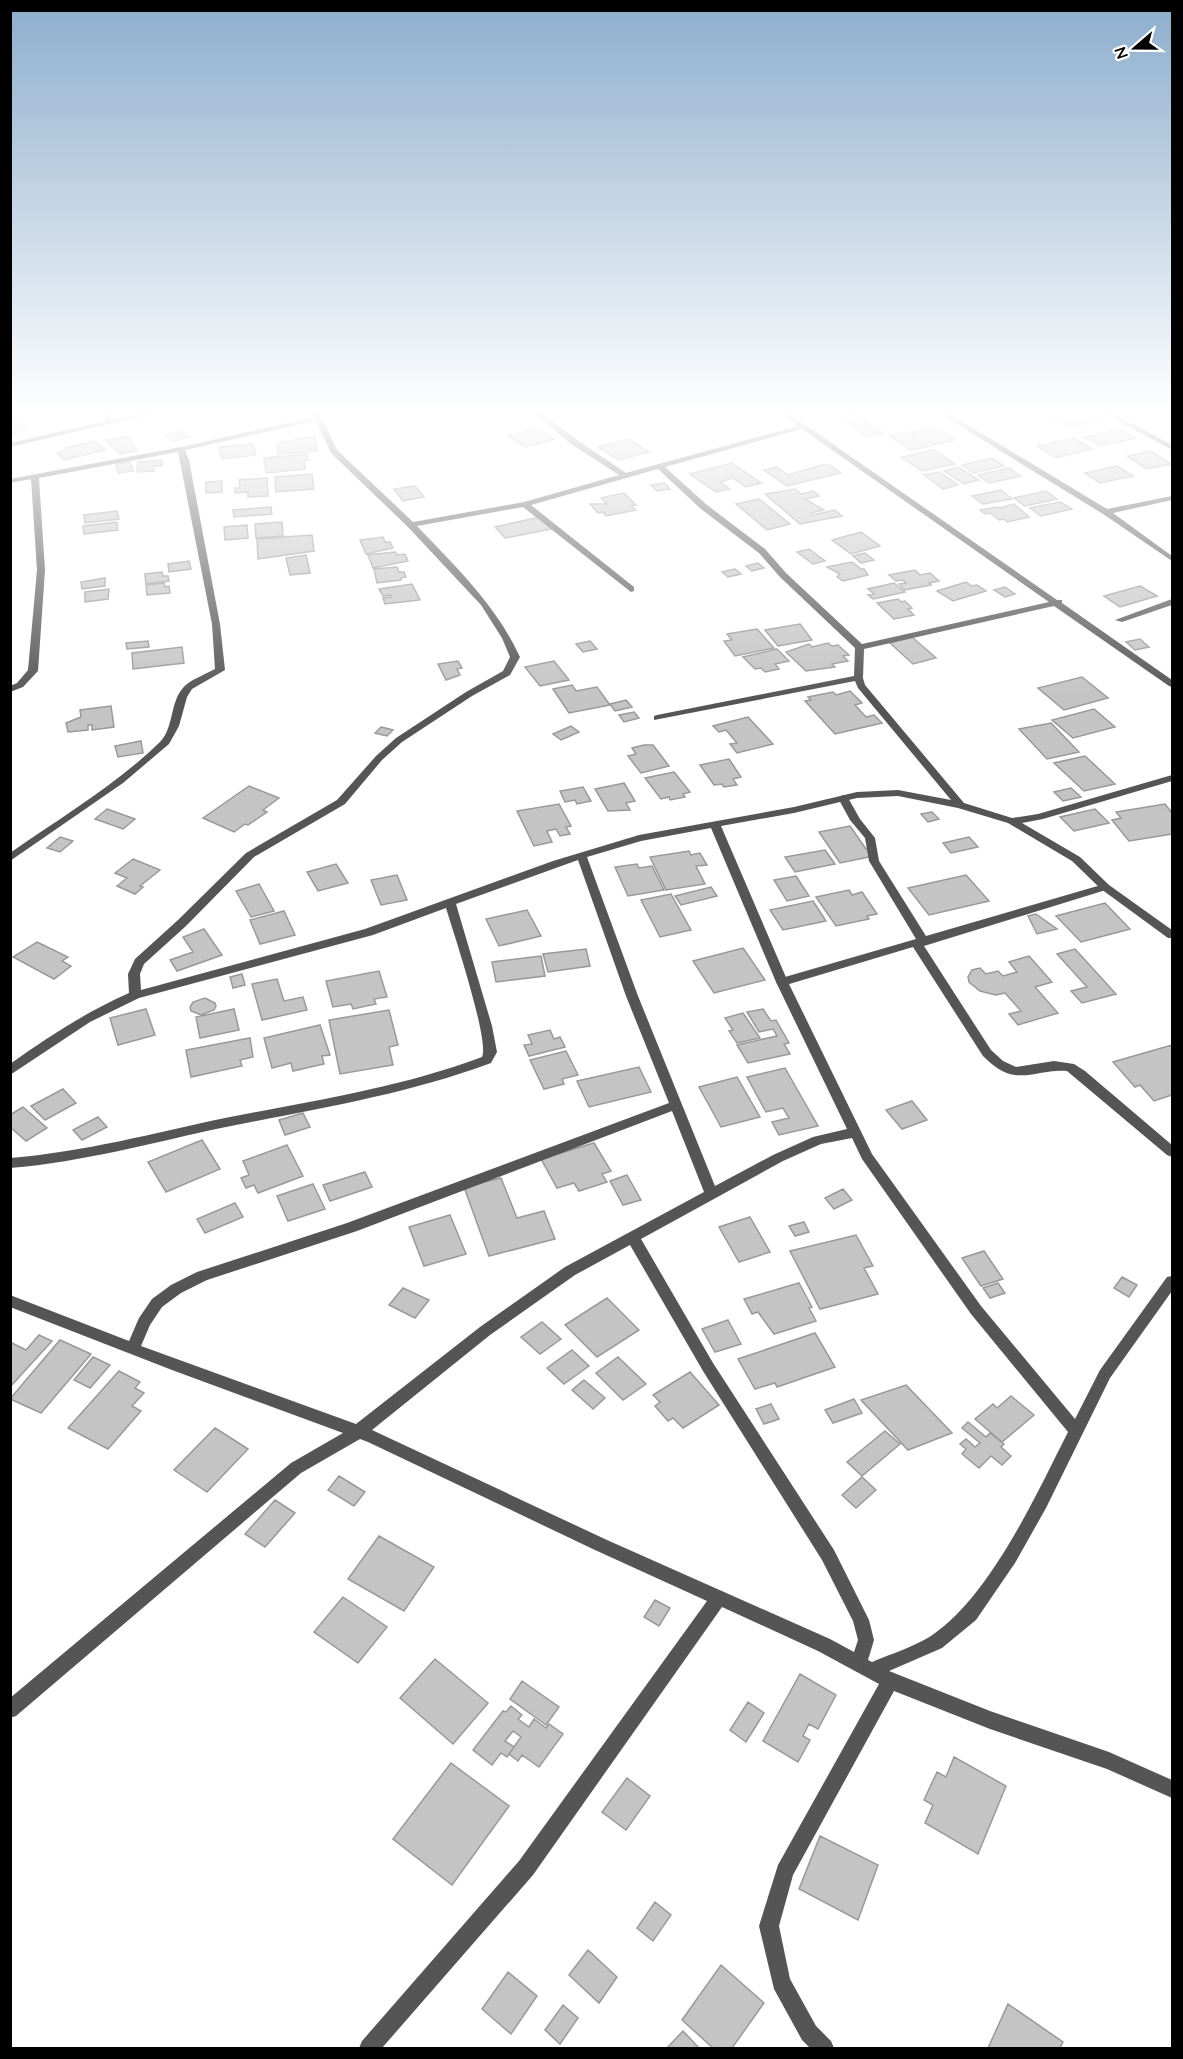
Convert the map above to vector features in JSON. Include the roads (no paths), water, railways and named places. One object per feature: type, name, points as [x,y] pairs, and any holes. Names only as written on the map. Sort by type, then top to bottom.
[{"type":"street","points":[[10,689],[20,685],[33,671],[41,570],[37,506]]},
{"type":"street","points":[[10,858],[119,781],[166,742],[174,726],[182,697],[189,687],[220,670],[216,624],[194,506]]},
{"type":"street","points":[[135,995],[134,974],[139,962],[250,855],[341,802],[379,758],[399,740],[469,694],[507,673],[515,657],[507,634],[487,606],[391,506]]},
{"type":"street","points":[[411,525],[514,506]]},
{"type":"street","points":[[528,506],[631,589]]},
{"type":"street","points":[[703,506],[762,550],[783,575],[860,647]]},
{"type":"street","points":[[920,506],[1173,684]]},
{"type":"street","points":[[1096,506],[1173,559]]},
{"type":"street","points":[[1106,512],[1134,506]]},
{"type":"street","points":[[860,647],[1059,602]]},
{"type":"street","points":[[1119,620],[1173,602]]},
{"type":"street","points":[[860,647],[858,678],[861,686],[960,805]]},
{"type":"street","points":[[657,718],[858,678]]},
{"type":"street","points":[[1012,821],[1039,817],[1173,778]]},
{"type":"street","points":[[10,1071],[111,1005],[135,995],[349,939],[581,855],[639,838],[794,810],[857,795],[898,794],[960,805],[1012,821],[1076,859],[1105,887],[1173,935]]},
{"type":"street","points":[[843,798],[855,820],[870,838],[874,861],[987,1053],[999,1065],[1015,1071],[1054,1065],[1070,1068],[1081,1074],[1173,1152]]},
{"type":"street","points":[[715,825],[782,982],[867,1156],[976,1310],[1076,1431]]},
{"type":"street","points":[[581,855],[632,996],[712,1195]]},
{"type":"street","points":[[782,982],[921,943],[1105,887]]},
{"type":"street","points":[[10,1163],[70,1158],[385,1090],[452,1073],[487,1060],[491,1052],[486,1026],[450,903]]},
{"type":"street","points":[[133,1349],[141,1324],[150,1311],[180,1286],[202,1276],[352,1227],[676,1105]]},
{"type":"street","points":[[10,1710],[296,1468],[358,1432],[485,1331],[570,1271],[778,1158],[818,1140],[856,1132]]},
{"type":"street","points":[[633,1237],[708,1367],[828,1555],[861,1620],[866,1640],[865,1667]]},
{"type":"street","points":[[865,1667],[936,1642],[970,1614],[1009,1558],[1105,1374],[1173,1281]]},
{"type":"street","points":[[10,1301],[358,1432],[824,1645],[890,1681],[990,1720],[1109,1761],[1173,1789]]},
{"type":"street","points":[[369,2049],[526,1868],[718,1598]]},
{"type":"street","points":[[824,2049],[809,2033],[781,1983],[769,1926],[785,1872],[890,1681]]}]
